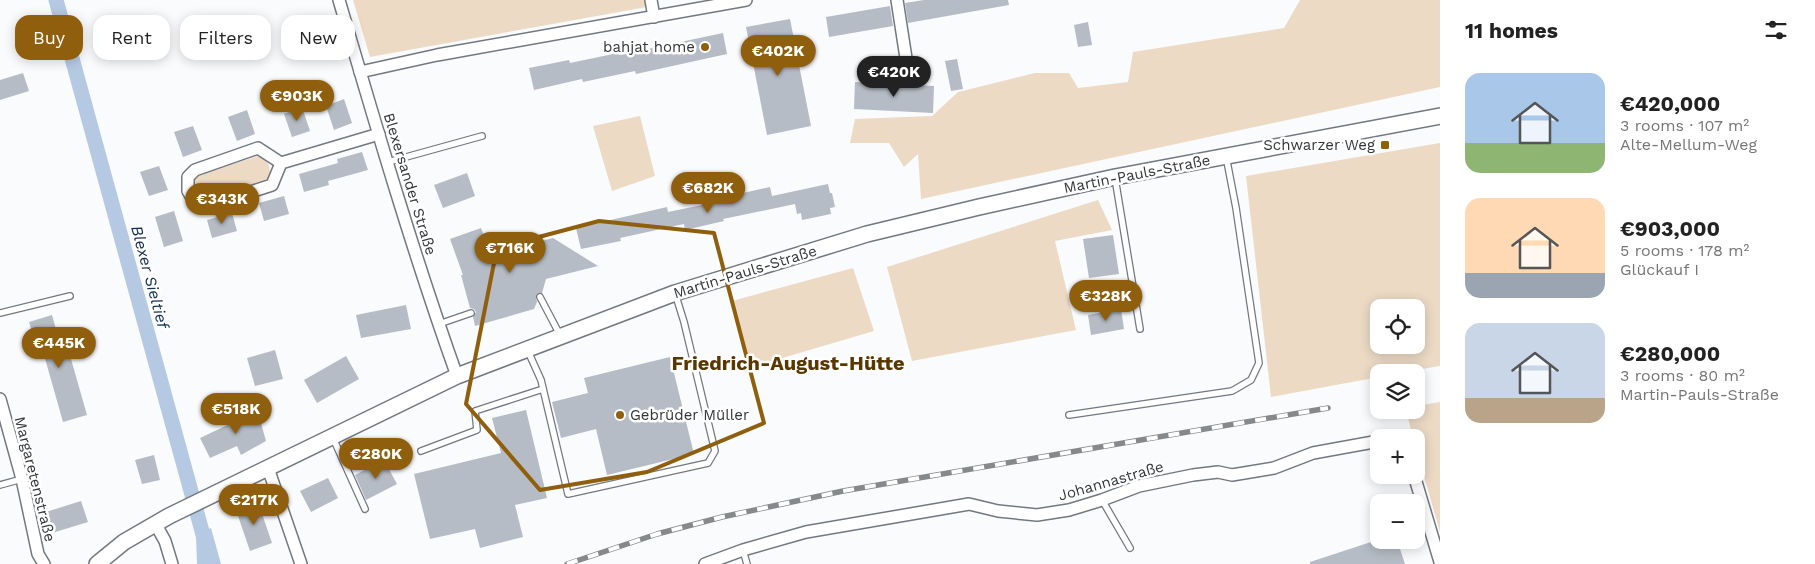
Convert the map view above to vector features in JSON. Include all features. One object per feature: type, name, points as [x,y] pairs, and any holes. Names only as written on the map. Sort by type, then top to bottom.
[{"type":"street","name":"Blexersander Straße","points":[[339,0],[438,324],[457,376]]},
{"type":"street","points":[[651,0],[654,17]]},
{"type":"street","points":[[360,72],[437,55],[746,0]]},
{"type":"street","points":[[897,0],[906,58]]},
{"type":"street","name":"Martin-Pauls-Straße","points":[[97,564],[124,542],[155,523],[457,376],[675,293],[867,234],[979,207],[1115,177],[1440,116]]},
{"type":"street","points":[[281,163],[272,185],[204,207],[195,203],[188,191],[188,177],[195,170],[258,148],[281,163],[379,134]]},
{"type":"street","name":"Margaretenstraße","points":[[0,400],[22,478],[38,554],[44,564]]},
{"type":"street","name":"Johannastraße","points":[[705,564],[743,550],[806,532],[969,504],[998,511],[1037,515],[1069,510],[1139,486],[1193,475],[1218,472],[1232,475],[1274,468],[1312,453],[1370,443]]},
{"type":"street","points":[[268,468],[301,564]]},
{"type":"street","points":[[1417,484],[1440,562]]},
{"type":"street","points":[[155,523],[165,542],[172,564]]},
{"type":"lane","points":[[388,162],[482,136]]},
{"type":"lane","points":[[1069,415],[1232,391],[1251,380],[1258,363],[1236,208],[1226,156]]},
{"type":"lane","points":[[1115,177],[1140,329]]},
{"type":"lane","points":[[527,349],[541,380],[568,494],[708,463],[715,451],[684,322],[675,293]]},
{"type":"lane","points":[[0,313],[70,296]]},
{"type":"lane","points":[[540,297],[560,336]]},
{"type":"lane","points":[[438,324],[471,313]]},
{"type":"lane","points":[[421,451],[477,430],[475,411],[543,389]]},
{"type":"lane","points":[[332,436],[365,509]]},
{"type":"lane","points":[[0,485],[22,478]]},
{"type":"lane","points":[[1102,500],[1130,548]]},
{"type":"lane","points":[[743,550],[747,564]]},
{"type":"highlighted area","points":[[599,221],[714,233],[764,423],[647,472],[540,490],[466,404],[497,248]]},
{"type":"shaded area","points":[[353,0],[645,0],[647,7],[370,57]]},
{"type":"shaded area","points":[[1300,0],[1440,0],[1440,87],[921,199],[918,154],[904,167],[889,143],[850,143],[855,119],[932,116],[958,92],[1035,73],[1069,73],[1078,88],[1128,82],[1133,52],[1284,28]]},
{"type":"shaded area","points":[[640,116],[655,176],[612,191],[593,126]]},
{"type":"shaded area","points":[[1440,143],[1440,366],[1425,368],[1425,364],[1370,364],[1370,379],[1271,397],[1246,176]]},
{"type":"shaded area","points":[[261,155],[269,166],[268,179],[207,199],[197,195],[193,189],[194,180],[200,175]]},
{"type":"shaded area","points":[[1098,200],[1112,230],[1055,241],[1076,330],[912,361],[887,267]]},
{"type":"shaded area","points":[[853,268],[874,331],[748,368],[732,301]]},
{"type":"shaded area","points":[[1440,402],[1440,532],[1425,480],[1425,429],[1411,429],[1408,419],[1425,419],[1425,404]]},
{"type":"water","points":[[211,528],[221,564],[197,564],[196,535]]},
{"type":"building","points":[[924,0],[1008,0],[1009,5],[908,23],[905,3]]},
{"type":"building","points":[[890,6],[893,26],[829,37],[826,17]]},
{"type":"building","points":[[790,19],[811,126],[767,135],[746,27]]},
{"type":"building","points":[[1088,22],[1092,45],[1078,47],[1074,25]]},
{"type":"building","points":[[723,33],[727,54],[636,74],[635,71],[583,82],[582,79],[534,90],[529,68],[569,60],[570,63],[618,53],[619,55]]},
{"type":"building","points":[[957,59],[963,89],[951,91],[945,61]]},
{"type":"building","points":[[23,73],[29,91],[0,100],[0,80]]},
{"type":"building","points":[[855,82],[934,86],[933,113],[854,109]]},
{"type":"building","points":[[344,99],[352,123],[334,130],[326,106]]},
{"type":"building","points":[[302,107],[310,131],[292,137],[284,114]]},
{"type":"building","points":[[247,110],[255,134],[237,141],[228,117]]},
{"type":"building","points":[[193,126],[202,150],[183,157],[174,132]]},
{"type":"building","points":[[362,152],[368,170],[328,181],[329,185],[304,192],[299,174],[338,163],[337,159]]},
{"type":"building","points":[[159,166],[168,190],[149,196],[140,172]]},
{"type":"building","points":[[467,173],[475,196],[443,208],[434,185]]},
{"type":"building","points":[[828,184],[835,207],[830,208],[831,214],[802,220],[801,213],[797,214],[795,204],[723,219],[724,221],[685,230],[684,224],[620,238],[621,241],[581,249],[576,228],[667,207],[668,212],[731,199],[730,196],[770,187],[772,196]]},
{"type":"building","points":[[284,196],[289,214],[264,221],[259,203]]},
{"type":"building","points":[[174,211],[183,241],[164,247],[155,217]]},
{"type":"building","points":[[232,213],[237,231],[212,238],[207,220]]},
{"type":"building","points":[[481,228],[493,260],[517,253],[515,248],[553,238],[598,266],[546,279],[542,293],[536,295],[537,302],[534,309],[475,326],[473,317],[476,312],[470,308],[461,275],[463,275],[450,239]]},
{"type":"building","points":[[1113,235],[1119,274],[1089,278],[1083,239]]},
{"type":"building","points":[[406,305],[411,329],[361,338],[356,315]]},
{"type":"building","points":[[1121,309],[1124,329],[1091,335],[1088,315]]},
{"type":"building","points":[[52,315],[63,354],[69,352],[87,415],[63,422],[44,355],[39,356],[29,322]]},
{"type":"building","points":[[275,350],[283,379],[255,386],[247,358]]},
{"type":"building","points":[[346,356],[359,379],[317,403],[304,380]]},
{"type":"building","name":"Gebrüder Müller","points":[[670,357],[694,454],[607,475],[596,429],[561,438],[552,402],[588,393],[584,378]]},
{"type":"building","points":[[257,409],[266,441],[241,455],[237,446],[210,458],[200,438],[236,421],[234,415]]},
{"type":"building","points":[[526,410],[547,498],[515,505],[523,537],[480,548],[475,529],[430,539],[414,474],[501,453],[492,418]]},
{"type":"building","points":[[154,455],[160,480],[142,484],[135,460]]},
{"type":"building","points":[[384,460],[397,484],[366,500],[355,475]]},
{"type":"building","points":[[328,478],[338,498],[311,512],[300,491]]},
{"type":"building","points":[[81,501],[88,522],[52,533],[46,512]]},
{"type":"building","points":[[258,502],[272,543],[250,551],[236,510]]},
{"type":"building","points":[[1370,542],[1370,549],[1400,549],[1405,564],[1310,564],[1310,562]]},
{"type":"waterway","name":"Blexer Sieltief","points":[[56,0],[211,564]]},
{"type":"railway","points":[[567,564],[657,534],[722,517],[843,491],[1328,408]]},
{"type":"place","name":"bahjat home","points":[[705,47]]},
{"type":"place","name":"Schwarzer Weg","points":[[1385,145]]},
{"type":"place","name":"Gebrüder Müller","points":[[620,415]]},
{"type":"district","name":"Friedrich-August-Hütte","points":[[788,363]]}]
